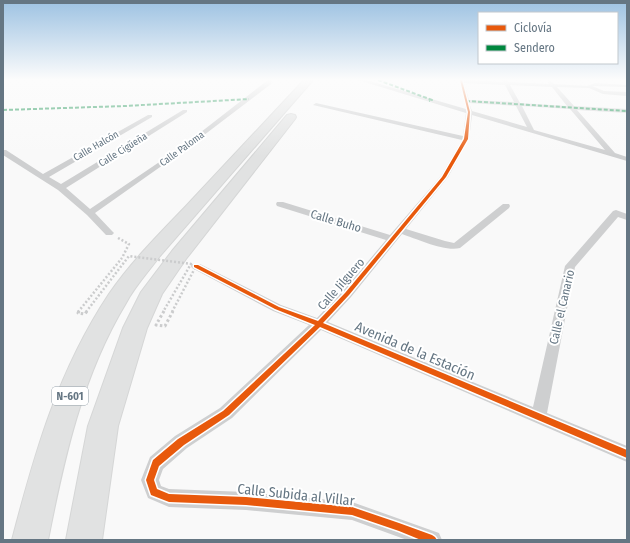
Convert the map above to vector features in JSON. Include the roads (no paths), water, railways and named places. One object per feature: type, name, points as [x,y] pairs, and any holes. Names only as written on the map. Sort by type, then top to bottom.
[{"type":"highway","name":"N-601","points":[[30,540],[52,449],[66,408],[88,354],[107,317],[130,281],[153,252],[299,105]]},
{"type":"highway","points":[[84,540],[103,426],[134,328],[152,292],[179,255],[302,105]]},
{"type":"street","name":"Calle Paloma","points":[[90,213],[185,147],[240,105]]},
{"type":"street","points":[[364,105],[466,139]]},
{"type":"street","points":[[460,105],[532,131],[627,159]]},
{"type":"street","points":[[467,107],[509,105]]},
{"type":"street","points":[[518,105],[532,131]]},
{"type":"street","points":[[524,105],[627,111]]},
{"type":"street","points":[[570,105],[612,155]]},
{"type":"street","name":"Calle Jilguero","points":[[154,492],[150,480],[156,463],[181,442],[226,413],[319,324],[347,294],[444,177],[466,139],[467,107]]},
{"type":"street","name":"Calle Cigüeña","points":[[61,188],[185,111]]},
{"type":"street","name":"Calle Halcón","points":[[43,177],[150,116]]},
{"type":"street","points":[[3,152],[61,188],[90,213],[108,233]]},
{"type":"street","name":"Calle Buho","points":[[280,204],[397,234]]},
{"type":"street","points":[[397,234],[456,246],[506,206]]},
{"type":"street","name":"Calle el Canario","points":[[538,416],[570,266],[623,214]]},
{"type":"street","name":"Avenida de la Estación","points":[[196,266],[277,308],[319,324],[627,454]]},
{"type":"street","name":"Calle Subida al Villar","points":[[154,492],[169,498],[246,501],[352,511],[432,540]]}]
